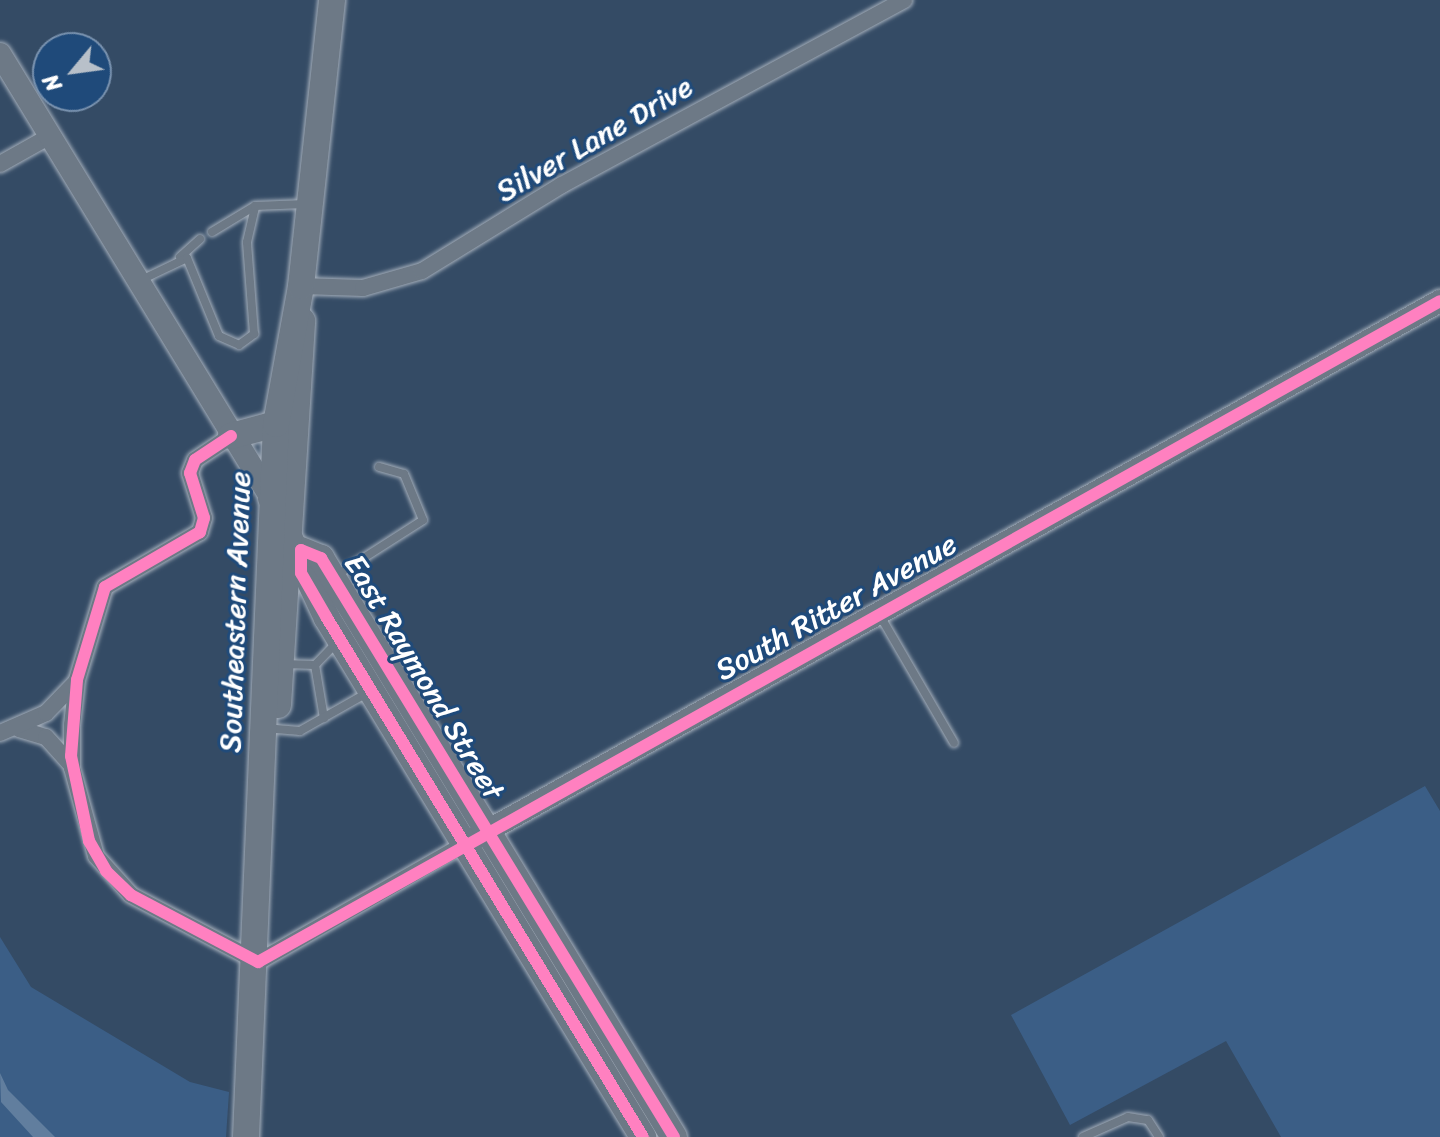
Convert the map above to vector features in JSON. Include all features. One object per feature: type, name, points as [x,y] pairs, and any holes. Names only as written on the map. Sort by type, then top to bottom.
[{"type":"main road","name":"Southeastern Avenue","points":[[259,953],[271,498],[276,424],[301,286],[332,0]]},
{"type":"main road","name":"Southeastern Avenue","points":[[246,1137],[276,729],[297,542],[304,373],[301,286]]},
{"type":"main road","points":[[231,436],[276,424]]},
{"type":"main road","name":"East Raymond Street","points":[[271,498],[297,542],[301,573],[371,691],[476,837],[674,1137]]},
{"type":"main road","name":"East Raymond Street","points":[[297,542],[321,558],[333,578],[643,1137]]},
{"type":"main road","points":[[287,625],[333,629]]},
{"type":"street","name":"Silver Lane Drive","points":[[301,286],[363,288],[422,271],[562,185],[904,0]]},
{"type":"street","name":"East Raymond Street","points":[[0,54],[271,498]]},
{"type":"street","points":[[0,164],[50,136]]},
{"type":"street","name":"South Ritter Avenue","points":[[259,953],[476,837],[1440,301]]},
{"type":"street","points":[[231,436],[195,460],[190,473],[204,518],[200,532],[105,587],[77,680],[72,768],[89,841],[106,871],[131,895],[259,953]]},
{"type":"street","points":[[0,733],[19,729],[53,708],[77,680]]},
{"type":"street","points":[[19,729],[54,742],[72,768]]},
{"type":"lane","points":[[212,232],[255,206],[310,204]]},
{"type":"lane","points":[[180,257],[206,289],[219,336],[239,345],[254,334],[247,242],[255,206]]},
{"type":"lane","points":[[138,282],[180,257],[200,239]]},
{"type":"lane","points":[[333,578],[423,520],[424,507],[404,474],[379,467]]},
{"type":"lane","points":[[879,613],[954,743]]},
{"type":"lane","points":[[324,718],[315,665],[333,629]]},
{"type":"lane","points":[[282,664],[315,665]]},
{"type":"lane","points":[[276,729],[300,731],[371,691]]},
{"type":"lane","points":[[1083,1137],[1128,1117],[1148,1120],[1159,1137]]},
{"type":"shaded area","points":[[1425,786],[1440,811],[1440,1137],[1281,1137],[1226,1041],[1070,1125],[1011,1015]]},
{"type":"shaded area","points":[[0,937],[31,987],[190,1082],[229,1092],[226,1137],[0,1137]]},
{"type":"shaded area","points":[[0,1073],[8,1090],[55,1137],[33,1137],[1,1102]]},
{"type":"cycle path","points":[[231,436],[195,460],[190,473],[204,518],[200,532],[105,587],[77,680],[71,756],[89,841],[106,871],[131,895],[258,962],[1440,301]]},
{"type":"cycle path","points":[[643,1137],[327,618],[301,573],[301,550],[321,558],[674,1137]]}]
